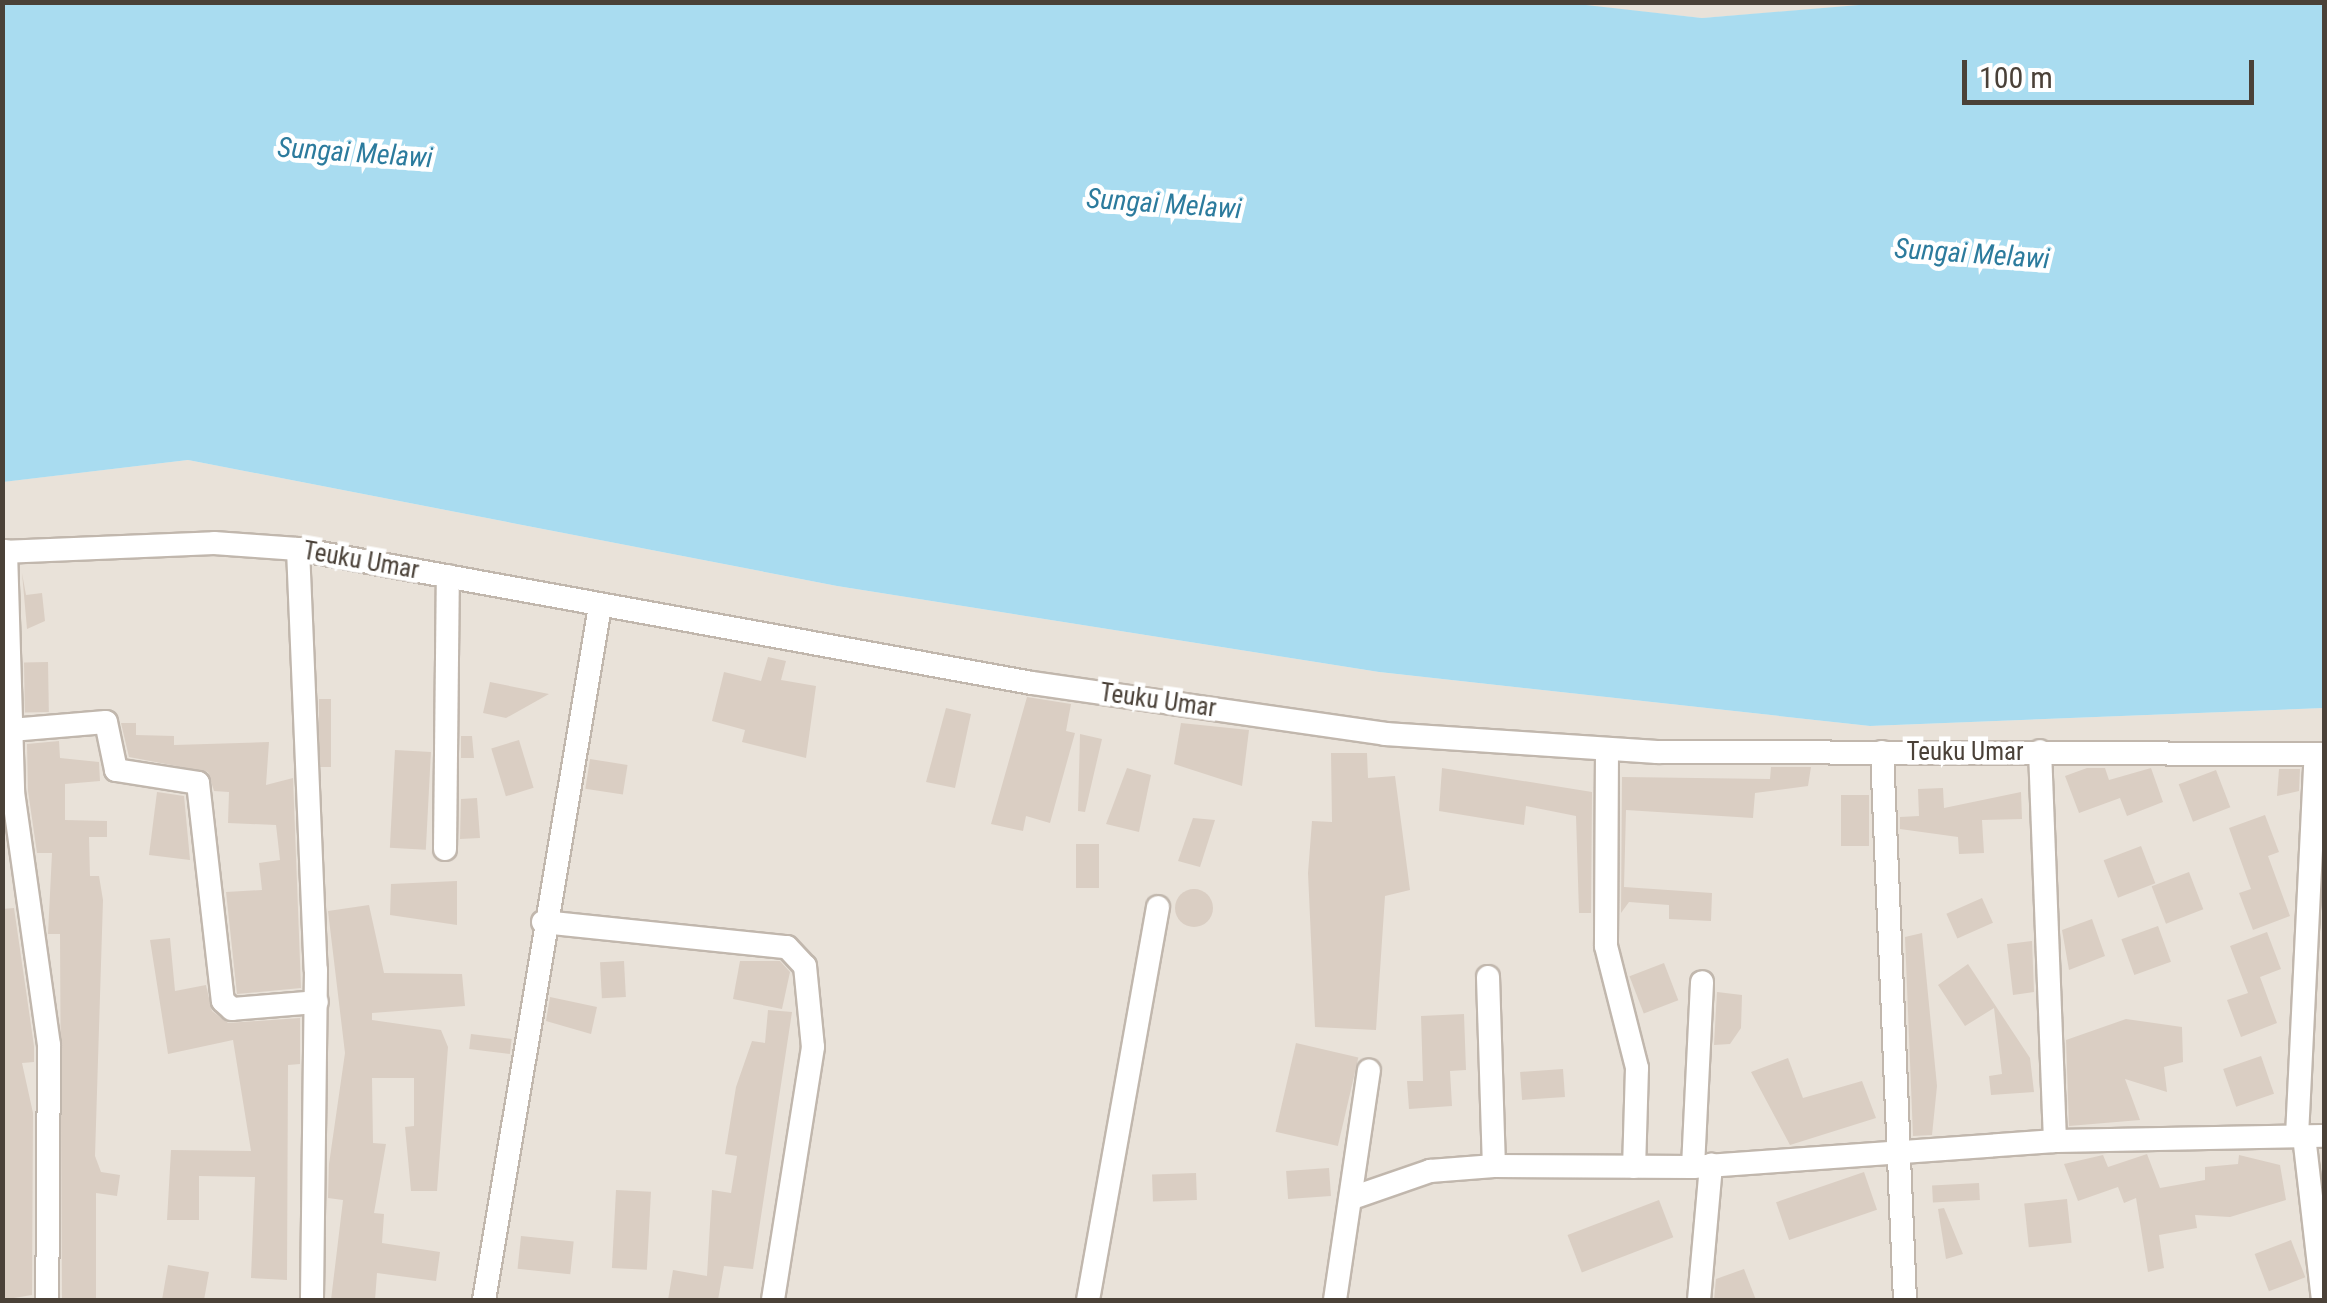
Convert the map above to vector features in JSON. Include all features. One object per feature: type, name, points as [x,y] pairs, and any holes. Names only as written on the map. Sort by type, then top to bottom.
[{"type":"street","name":"Teuku Umar","points":[[4,551],[214,543],[298,549],[600,606],[1385,734],[1606,749],[2320,754]]},
{"type":"street","points":[[298,549],[317,1002],[312,1300]]},
{"type":"street","points":[[4,551],[11,730],[49,1045],[47,1300]]},
{"type":"street","points":[[445,849],[448,576]]},
{"type":"street","points":[[484,1300],[543,922],[600,606]]},
{"type":"street","points":[[11,730],[106,722],[116,770],[198,783],[223,1001],[232,1010],[317,1002]]},
{"type":"street","points":[[1606,749],[1606,946],[1637,1068],[1634,1167]]},
{"type":"street","points":[[2040,751],[2056,1141]]},
{"type":"street","points":[[1882,752],[1894,1156],[1904,1300]]},
{"type":"street","points":[[2320,754],[2308,1136],[2323,1300]]},
{"type":"street","points":[[1088,1300],[1158,907]]},
{"type":"street","points":[[543,922],[787,947],[805,966],[813,1048],[773,1300]]},
{"type":"street","points":[[1488,977],[1494,1166]]},
{"type":"street","points":[[1699,1300],[1702,982]]},
{"type":"street","points":[[1334,1300],[1369,1070]]},
{"type":"street","points":[[1352,1198],[1430,1171],[1494,1166],[1702,1166],[1894,1156],[2056,1141],[2308,1136]]},
{"type":"shaded area","points":[[1559,3],[1895,3],[1702,18]]},
{"type":"shaded area","points":[[188,460],[837,586],[1379,672],[1870,726],[2324,708],[2324,1300],[3,1300],[2,482]]},
{"type":"water","name":"Sungai Melawi","points":[[1559,2],[1702,18],[1895,2],[2324,3],[2324,708],[1870,726],[1379,672],[837,586],[188,460],[3,482],[3,3]]},
{"type":"building","points":[[22,573],[26,595],[42,593],[45,621],[27,629]]},
{"type":"building","points":[[768,657],[786,661],[781,680],[816,686],[806,758],[742,742],[745,730],[712,721],[724,672],[761,681]]},
{"type":"building","points":[[24,662],[48,662],[49,712],[25,712]]},
{"type":"building","points":[[490,682],[549,694],[506,718],[483,713]]},
{"type":"building","points":[[1027,697],[1071,704],[1066,731],[1075,733],[1050,823],[1026,816],[1023,831],[991,824]]},
{"type":"building","points":[[319,699],[331,699],[331,767],[319,767]]},
{"type":"building","points":[[946,708],[971,714],[955,788],[926,782]]},
{"type":"building","points":[[121,723],[136,723],[136,735],[174,736],[174,745],[269,742],[266,785],[293,778],[301,988],[237,994],[226,892],[262,890],[259,863],[280,860],[276,825],[228,823],[229,792],[214,791],[208,772],[129,757]]},
{"type":"building","points":[[1181,723],[1249,730],[1242,786],[1174,764]]},
{"type":"building","points":[[1080,734],[1102,739],[1085,812],[1078,811]]},
{"type":"building","points":[[461,736],[472,736],[474,758],[461,758]]},
{"type":"building","points":[[519,740],[534,788],[506,796],[491,748]]},
{"type":"building","points":[[59,741],[60,758],[99,762],[100,781],[65,784],[65,820],[107,821],[107,837],[89,837],[90,876],[99,876],[103,900],[95,1156],[101,1172],[120,1175],[117,1196],[96,1193],[96,1300],[62,1300],[60,934],[48,934],[52,853],[37,853],[28,791],[27,744]]},
{"type":"building","points":[[395,750],[431,752],[426,850],[390,848]]},
{"type":"building","points":[[1331,753],[1367,753],[1368,778],[1395,776],[1410,890],[1385,896],[1376,1030],[1315,1027],[1308,873],[1312,821],[1332,822]]},
{"type":"building","points":[[590,759],[628,765],[623,795],[585,789]]},
{"type":"building","points":[[1771,767],[1811,767],[1808,786],[1755,793],[1753,818],[1626,810],[1624,887],[1712,893],[1711,921],[1669,919],[1669,905],[1629,902],[1621,913],[1622,777],[1770,779]]},
{"type":"building","points":[[1127,768],[1151,775],[1139,832],[1106,824]]},
{"type":"building","points":[[1442,768],[1592,792],[1591,913],[1579,913],[1576,816],[1526,806],[1524,825],[1439,811]]},
{"type":"building","points":[[2087,768],[2105,768],[2109,780],[2151,768],[2163,802],[2127,816],[2120,798],[2079,813],[2065,776]]},
{"type":"building","points":[[2279,769],[2300,769],[2299,791],[2277,796]]},
{"type":"building","points":[[2216,770],[2230,807],[2193,822],[2179,784]]},
{"type":"building","points":[[1943,788],[1944,808],[2021,792],[2022,819],[1982,820],[1984,853],[1959,854],[1958,837],[1900,829],[1900,817],[1919,816],[1918,789]]},
{"type":"building","points":[[157,792],[184,796],[190,860],[149,855]]},
{"type":"building","points":[[1841,795],[1869,795],[1869,846],[1841,846]]},
{"type":"building","points":[[477,798],[480,838],[460,839],[461,799]]},
{"type":"building","points":[[2265,815],[2279,852],[2268,856],[2290,916],[2253,930],[2239,893],[2251,889],[2229,828]]},
{"type":"building","points":[[1193,818],[1215,820],[1200,867],[1178,861]]},
{"type":"building","points":[[1076,844],[1099,844],[1099,888],[1076,888]]},
{"type":"building","points":[[2141,846],[2155,883],[2118,898],[2104,860]]},
{"type":"building","points":[[2189,872],[2203,909],[2166,924],[2152,886]]},
{"type":"building","points":[[457,881],[457,925],[390,915],[391,884]]},
{"type":"building","points":[[1194,889],[1208,894],[1213,908],[1208,922],[1194,927],[1180,922],[1175,908],[1180,894]]},
{"type":"building","points":[[1982,898],[1993,923],[1957,939],[1946,914]]},
{"type":"building","points":[[369,905],[384,973],[462,974],[465,1006],[372,1013],[372,1020],[441,1030],[448,1047],[437,1191],[411,1191],[405,1127],[414,1126],[414,1078],[372,1078],[373,1143],[386,1144],[374,1213],[384,1214],[382,1243],[440,1252],[436,1281],[377,1273],[375,1300],[331,1300],[343,1200],[328,1198],[329,1164],[345,1053],[328,911]]},
{"type":"building","points":[[14,908],[34,1046],[34,1062],[22,1063],[33,1113],[32,1295],[2,1300],[2,909]]},
{"type":"building","points":[[2092,919],[2105,956],[2069,970],[2062,930]]},
{"type":"building","points":[[2158,926],[2171,962],[2134,975],[2121,939]]},
{"type":"building","points":[[2267,932],[2281,969],[2260,977],[2277,1023],[2241,1037],[2227,1000],[2248,993],[2230,946]]},
{"type":"building","points":[[1922,933],[1937,1086],[1932,1135],[1913,1136],[1905,937]]},
{"type":"building","points":[[170,938],[175,991],[206,985],[212,1011],[228,1023],[300,1018],[300,1064],[288,1065],[287,1280],[251,1278],[255,1177],[199,1176],[199,1220],[167,1220],[171,1150],[251,1151],[233,1040],[168,1054],[150,940]]},
{"type":"building","points":[[2032,941],[2034,992],[2013,995],[2007,944]]},
{"type":"building","points":[[624,961],[626,997],[602,998],[600,962]]},
{"type":"building","points":[[740,961],[780,961],[790,972],[782,1009],[733,999]]},
{"type":"building","points":[[1664,963],[1678,1000],[1644,1014],[1629,976]]},
{"type":"building","points":[[1968,964],[2030,1058],[2034,1092],[1991,1095],[1989,1076],[2002,1074],[1994,1008],[1965,1026],[1938,985]]},
{"type":"building","points":[[1717,992],[1742,995],[1741,1028],[1730,1044],[1714,1045]]},
{"type":"building","points":[[550,997],[597,1007],[591,1034],[546,1021]]},
{"type":"building","points":[[768,1010],[792,1012],[753,1269],[724,1266],[718,1300],[668,1300],[673,1270],[707,1276],[712,1190],[731,1193],[737,1156],[725,1154],[736,1087],[752,1041],[765,1043]]},
{"type":"building","points":[[1464,1014],[1466,1070],[1450,1071],[1452,1106],[1409,1109],[1407,1081],[1423,1081],[1421,1016]]},
{"type":"building","points":[[2126,1019],[2182,1027],[2183,1062],[2164,1067],[2167,1092],[2125,1079],[2140,1120],[2069,1126],[2066,1040]]},
{"type":"building","points":[[471,1034],[512,1039],[510,1054],[469,1049]]},
{"type":"building","points":[[1296,1043],[1358,1057],[1338,1146],[1276,1132]]},
{"type":"building","points":[[2261,1056],[2274,1094],[2236,1107],[2223,1069]]},
{"type":"building","points":[[1788,1058],[1803,1098],[1862,1081],[1876,1118],[1790,1145],[1751,1072]]},
{"type":"building","points":[[1563,1069],[1565,1097],[1522,1100],[1520,1072]]},
{"type":"building","points":[[2147,1154],[2160,1188],[2205,1180],[2205,1167],[2238,1164],[2239,1155],[2280,1165],[2286,1200],[2230,1217],[2195,1215],[2197,1228],[2159,1235],[2164,1268],[2148,1272],[2136,1198],[2124,1203],[2118,1187],[2078,1201],[2064,1164],[2103,1155],[2108,1167]]},
{"type":"building","points":[[1329,1168],[1331,1196],[1288,1199],[1286,1171]]},
{"type":"building","points":[[1864,1172],[1877,1210],[1789,1240],[1776,1202]]},
{"type":"building","points":[[1196,1173],[1197,1200],[1153,1202],[1152,1175]]},
{"type":"building","points":[[1979,1183],[1980,1200],[1933,1202],[1932,1185]]},
{"type":"building","points":[[616,1190],[651,1192],[647,1270],[612,1268]]},
{"type":"building","points":[[2067,1199],[2072,1243],[2029,1247],[2024,1203]]},
{"type":"building","points":[[1659,1200],[1673,1237],[1582,1272],[1568,1235]]},
{"type":"building","points":[[1944,1208],[1963,1254],[1946,1259],[1938,1209]]},
{"type":"building","points":[[521,1236],[574,1242],[570,1274],[518,1269]]},
{"type":"building","points":[[2291,1240],[2305,1277],[2269,1291],[2255,1254]]},
{"type":"building","points":[[168,1265],[209,1272],[204,1300],[162,1300]]},
{"type":"building","points":[[1744,1269],[1756,1300],[1714,1300],[1716,1279]]}]
